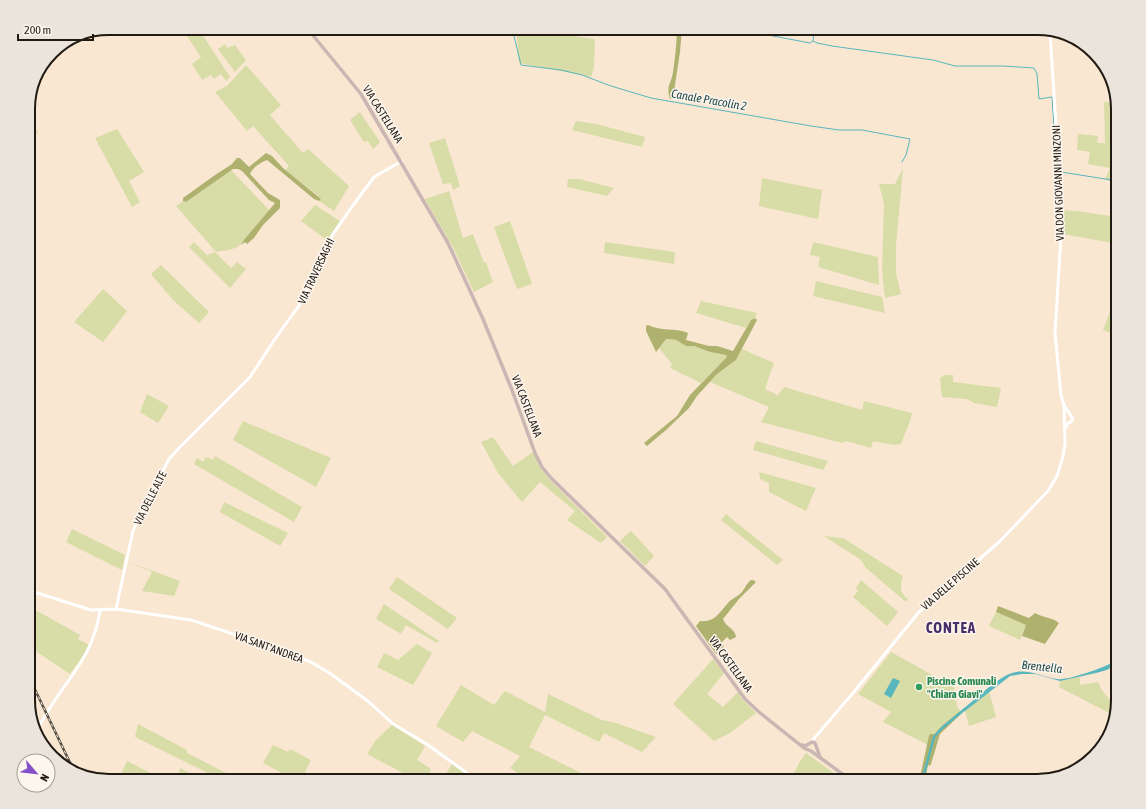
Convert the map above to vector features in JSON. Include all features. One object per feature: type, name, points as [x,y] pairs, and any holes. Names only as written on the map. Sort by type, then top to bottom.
[{"type":"main road","name":"VIA CASTELLANA","points":[[313,35],[361,94],[402,162],[457,261],[512,390],[535,453],[542,467],[562,489],[665,589],[745,699],[803,747],[810,750],[842,774]]},
{"type":"main road","name":"VIA CASTELLANA","points":[[796,741],[805,746],[810,743]]},
{"type":"main road","points":[[817,747],[815,750],[810,750],[808,747],[810,743],[814,742],[817,747],[822,759]]},
{"type":"street","name":"VIA DON GIOVANNI MINZONI","points":[[1050,37],[1062,220],[1055,334],[1060,389],[1064,405]]},
{"type":"street","name":"VIA TRAVERSAGHI","points":[[222,407],[250,378],[275,339],[303,300],[325,248],[354,204],[374,177],[402,162]]},
{"type":"street","points":[[1064,405],[1070,414],[1066,414],[1064,416]]},
{"type":"street","name":"VIA DELLE PISCINE","points":[[810,743],[919,612],[999,542],[1048,490],[1057,476],[1062,463],[1064,450],[1064,430],[1066,422],[1064,416],[1064,405]]},
{"type":"street","name":"VIA DELLE ALTE","points":[[116,609],[133,531],[170,459],[179,448],[222,407]]},
{"type":"street","name":"VIA DELLE PISCINE","points":[[1066,422],[1072,420],[1070,414]]},
{"type":"street","name":"VIA SANT'ANDREA","points":[[35,592],[91,610],[116,609],[190,620],[311,662],[331,674],[369,702],[392,723],[428,745],[468,774]]},
{"type":"street","points":[[40,725],[57,697],[85,658],[92,643],[100,610]]},
{"type":"street","name":"VIA DELLE PISCINE","points":[[817,747],[817,738],[819,734]]},
{"type":"green space","points":[[186,35],[203,35],[230,77],[226,81],[221,74],[214,79],[211,75],[202,80],[192,64],[201,57]]},
{"type":"green space","points":[[517,35],[566,35],[595,39],[594,67],[591,77],[519,63]]},
{"type":"green space","points":[[677,35],[681,35],[673,98],[670,99],[669,87],[674,67]]},
{"type":"green space","points":[[225,44],[227,48],[235,45],[246,60],[235,72],[218,49]]},
{"type":"green space","points":[[246,65],[281,105],[270,115],[303,153],[308,149],[349,186],[334,211],[319,201],[321,199],[316,194],[285,170],[289,166],[253,126],[247,131],[215,92],[227,86]]},
{"type":"green space","points":[[1104,102],[1110,102],[1111,109],[1111,181],[1105,180],[1110,168],[1088,164],[1090,152],[1077,150],[1078,134],[1098,136],[1097,143],[1105,143]]},
{"type":"green space","points":[[360,112],[380,142],[373,149],[368,141],[364,142],[350,120]]},
{"type":"green space","points":[[576,121],[596,124],[645,137],[642,147],[572,130]]},
{"type":"green space","points":[[35,127],[38,132],[35,134]]},
{"type":"green space","points":[[117,129],[144,172],[129,181],[140,202],[132,207],[95,138]]},
{"type":"green space","points":[[445,138],[460,186],[453,190],[451,183],[443,184],[429,143]]},
{"type":"green space","points":[[266,153],[272,156],[283,168],[321,199],[319,201],[314,199],[267,160],[262,162],[255,167],[250,174],[268,193],[280,200],[280,208],[263,225],[254,238],[247,244],[245,242],[241,245],[275,203],[269,200],[242,171],[233,169],[186,202],[183,201],[183,198],[232,164],[237,158],[240,158],[249,167]]},
{"type":"green space","points":[[903,168],[896,245],[896,273],[901,294],[885,298],[882,270],[884,204],[879,184],[895,184]]},
{"type":"green space","points":[[231,170],[269,210],[241,244],[231,249],[216,252],[176,206],[183,201],[186,202]]},
{"type":"green space","points":[[762,178],[822,190],[818,219],[759,206]]},
{"type":"green space","points":[[568,179],[579,179],[614,188],[607,196],[567,187]]},
{"type":"green space","points":[[449,191],[463,238],[473,234],[484,263],[486,262],[493,282],[474,292],[453,247],[425,199]]},
{"type":"green space","points":[[315,205],[340,221],[327,240],[301,221]]},
{"type":"green space","points":[[1063,210],[1111,216],[1111,243],[1063,234]]},
{"type":"green space","points":[[510,221],[532,284],[517,289],[494,227]]},
{"type":"green space","points":[[194,242],[207,255],[215,252],[231,268],[237,262],[246,269],[230,288],[189,247]]},
{"type":"green space","points":[[605,242],[675,252],[674,264],[604,253]]},
{"type":"green space","points":[[813,242],[878,257],[879,285],[818,267],[820,257],[810,255]]},
{"type":"green space","points":[[161,265],[209,312],[199,323],[173,300],[151,274]]},
{"type":"green space","points":[[816,281],[882,297],[885,313],[813,296]]},
{"type":"green space","points":[[103,289],[127,311],[103,342],[74,322]]},
{"type":"green space","points":[[701,301],[757,313],[755,318],[751,320],[746,328],[696,313]]},
{"type":"green space","points":[[1111,309],[1111,333],[1103,330]]},
{"type":"green space","points":[[755,318],[757,320],[736,360],[717,374],[697,396],[689,408],[647,446],[644,443],[677,416],[690,395],[727,357],[726,355],[710,352],[694,346],[686,346],[676,340],[669,339],[666,339],[656,352],[646,331],[646,326],[648,325],[658,328],[683,331],[688,333],[686,340],[709,346],[717,346],[733,351],[751,320]]},
{"type":"green space","points":[[666,339],[676,340],[686,346],[694,346],[710,352],[726,355],[728,357],[701,383],[670,368],[672,364],[659,348]]},
{"type":"green space","points":[[742,349],[774,363],[765,389],[778,395],[784,387],[862,410],[864,401],[912,413],[901,444],[894,445],[873,441],[871,448],[846,441],[842,443],[761,422],[769,407],[710,382],[717,374],[736,360]]},
{"type":"green space","points":[[946,375],[953,375],[953,382],[1001,388],[997,407],[974,403],[967,399],[942,397],[940,378]]},
{"type":"green space","points":[[147,394],[169,406],[158,423],[140,412]]},
{"type":"green space","points":[[243,421],[331,458],[316,487],[233,440]]},
{"type":"green space","points":[[493,437],[513,466],[533,452],[542,470],[549,479],[607,537],[601,543],[567,520],[575,511],[540,482],[522,502],[498,473],[481,442]]},
{"type":"green space","points":[[756,441],[828,461],[823,470],[753,450]]},
{"type":"green space","points":[[215,456],[302,507],[294,522],[194,464],[197,458],[203,462],[206,457],[213,460]]},
{"type":"green space","points":[[759,472],[816,488],[806,511],[769,492],[769,483],[760,479]]},
{"type":"green space","points":[[224,502],[288,533],[280,546],[220,512]]},
{"type":"green space","points":[[726,514],[783,560],[777,565],[721,520]]},
{"type":"green space","points":[[72,529],[125,555],[122,570],[66,542]]},
{"type":"green space","points":[[631,531],[654,556],[645,566],[620,541]]},
{"type":"green space","points":[[824,536],[843,538],[903,576],[901,589],[903,594],[908,599],[906,602],[866,568],[861,560]]},
{"type":"green space","points":[[128,562],[180,581],[174,596],[142,591],[152,572]]},
{"type":"green space","points":[[397,577],[457,618],[448,629],[389,589]]},
{"type":"green space","points":[[751,580],[756,582],[739,599],[723,619],[734,632],[736,637],[730,640],[727,637],[721,643],[724,646],[716,654],[696,626],[700,621],[713,619],[719,614],[729,602],[741,593]]},
{"type":"green space","points":[[861,580],[898,612],[887,626],[853,597],[858,591],[856,588]]},
{"type":"green space","points":[[384,604],[439,641],[437,643],[406,625],[401,634],[376,619]]},
{"type":"green space","points":[[998,606],[1029,618],[1035,613],[1059,623],[1045,644],[1022,636],[1026,625],[996,612]]},
{"type":"green space","points":[[35,610],[80,635],[78,639],[89,645],[70,674],[35,651]]},
{"type":"green space","points":[[996,612],[1026,625],[1020,640],[989,626]]},
{"type":"green space","points":[[417,644],[432,653],[413,685],[377,667],[384,653],[398,660]]},
{"type":"green space","points":[[891,652],[954,687],[957,706],[960,711],[929,736],[928,745],[883,722],[891,712],[858,694]]},
{"type":"green space","points":[[713,659],[724,673],[707,694],[723,707],[738,692],[742,699],[756,713],[730,733],[714,741],[673,704]]},
{"type":"green space","points":[[1078,677],[1080,678],[1080,685],[1098,682],[1111,700],[1109,713],[1059,687],[1060,681]]},
{"type":"green space","points":[[461,685],[494,705],[505,691],[545,712],[548,694],[602,720],[616,723],[656,737],[642,752],[604,733],[599,742],[545,715],[529,747],[583,774],[519,774],[510,768],[520,756],[472,731],[463,742],[436,726]]},
{"type":"green space","points":[[989,691],[996,717],[969,726],[965,711]]},
{"type":"green space","points":[[960,711],[961,714],[940,734],[931,764],[930,766],[928,765],[926,774],[921,774],[929,736],[930,734],[934,734]]},
{"type":"green space","points":[[138,724],[187,750],[187,753],[228,774],[210,774],[135,737]]},
{"type":"green space","points":[[392,725],[425,746],[417,760],[431,769],[428,774],[405,774],[367,754],[376,740]]},
{"type":"green space","points":[[273,745],[288,752],[290,749],[311,760],[305,772],[309,774],[284,774],[263,763]]},
{"type":"green space","points":[[806,753],[835,774],[794,774]]},
{"type":"green space","points":[[127,761],[152,774],[121,774]]},
{"type":"green space","points":[[452,764],[466,774],[446,774]]},
{"type":"green space","points":[[180,768],[192,774],[178,774]]},
{"type":"water","points":[[1111,664],[1111,667],[1107,670],[1060,681],[1035,674],[1010,676],[965,711],[963,709],[1000,679],[1012,673],[1029,672],[1051,678],[1062,679],[1070,678]]},
{"type":"water","points":[[893,678],[900,681],[891,698],[884,694]]},
{"type":"waterway","name":"Canale Pracolin 2","points":[[514,35],[521,65],[561,70],[582,75],[611,86],[651,98],[811,126],[839,130],[862,130],[910,139],[906,155],[902,162]]},
{"type":"waterway","points":[[768,35],[810,43],[813,41]]},
{"type":"waterway","points":[[813,40],[814,35]]},
{"type":"waterway","points":[[813,41],[832,46],[933,60],[955,66],[1003,66],[1034,68],[1037,74],[1039,99],[1052,97],[1058,172]]},
{"type":"waterway","points":[[1061,172],[1111,180]]},
{"type":"waterway","name":"Brentella","points":[[924,774],[934,737],[941,729],[965,709]]},
{"type":"railway","points":[[35,690],[70,763]]},
{"type":"place","name":"Piscine Comunali \"Chiara Giavi\"","points":[[919,687]]},
{"type":"district","name":"CONTEA","points":[[951,628]]}]
